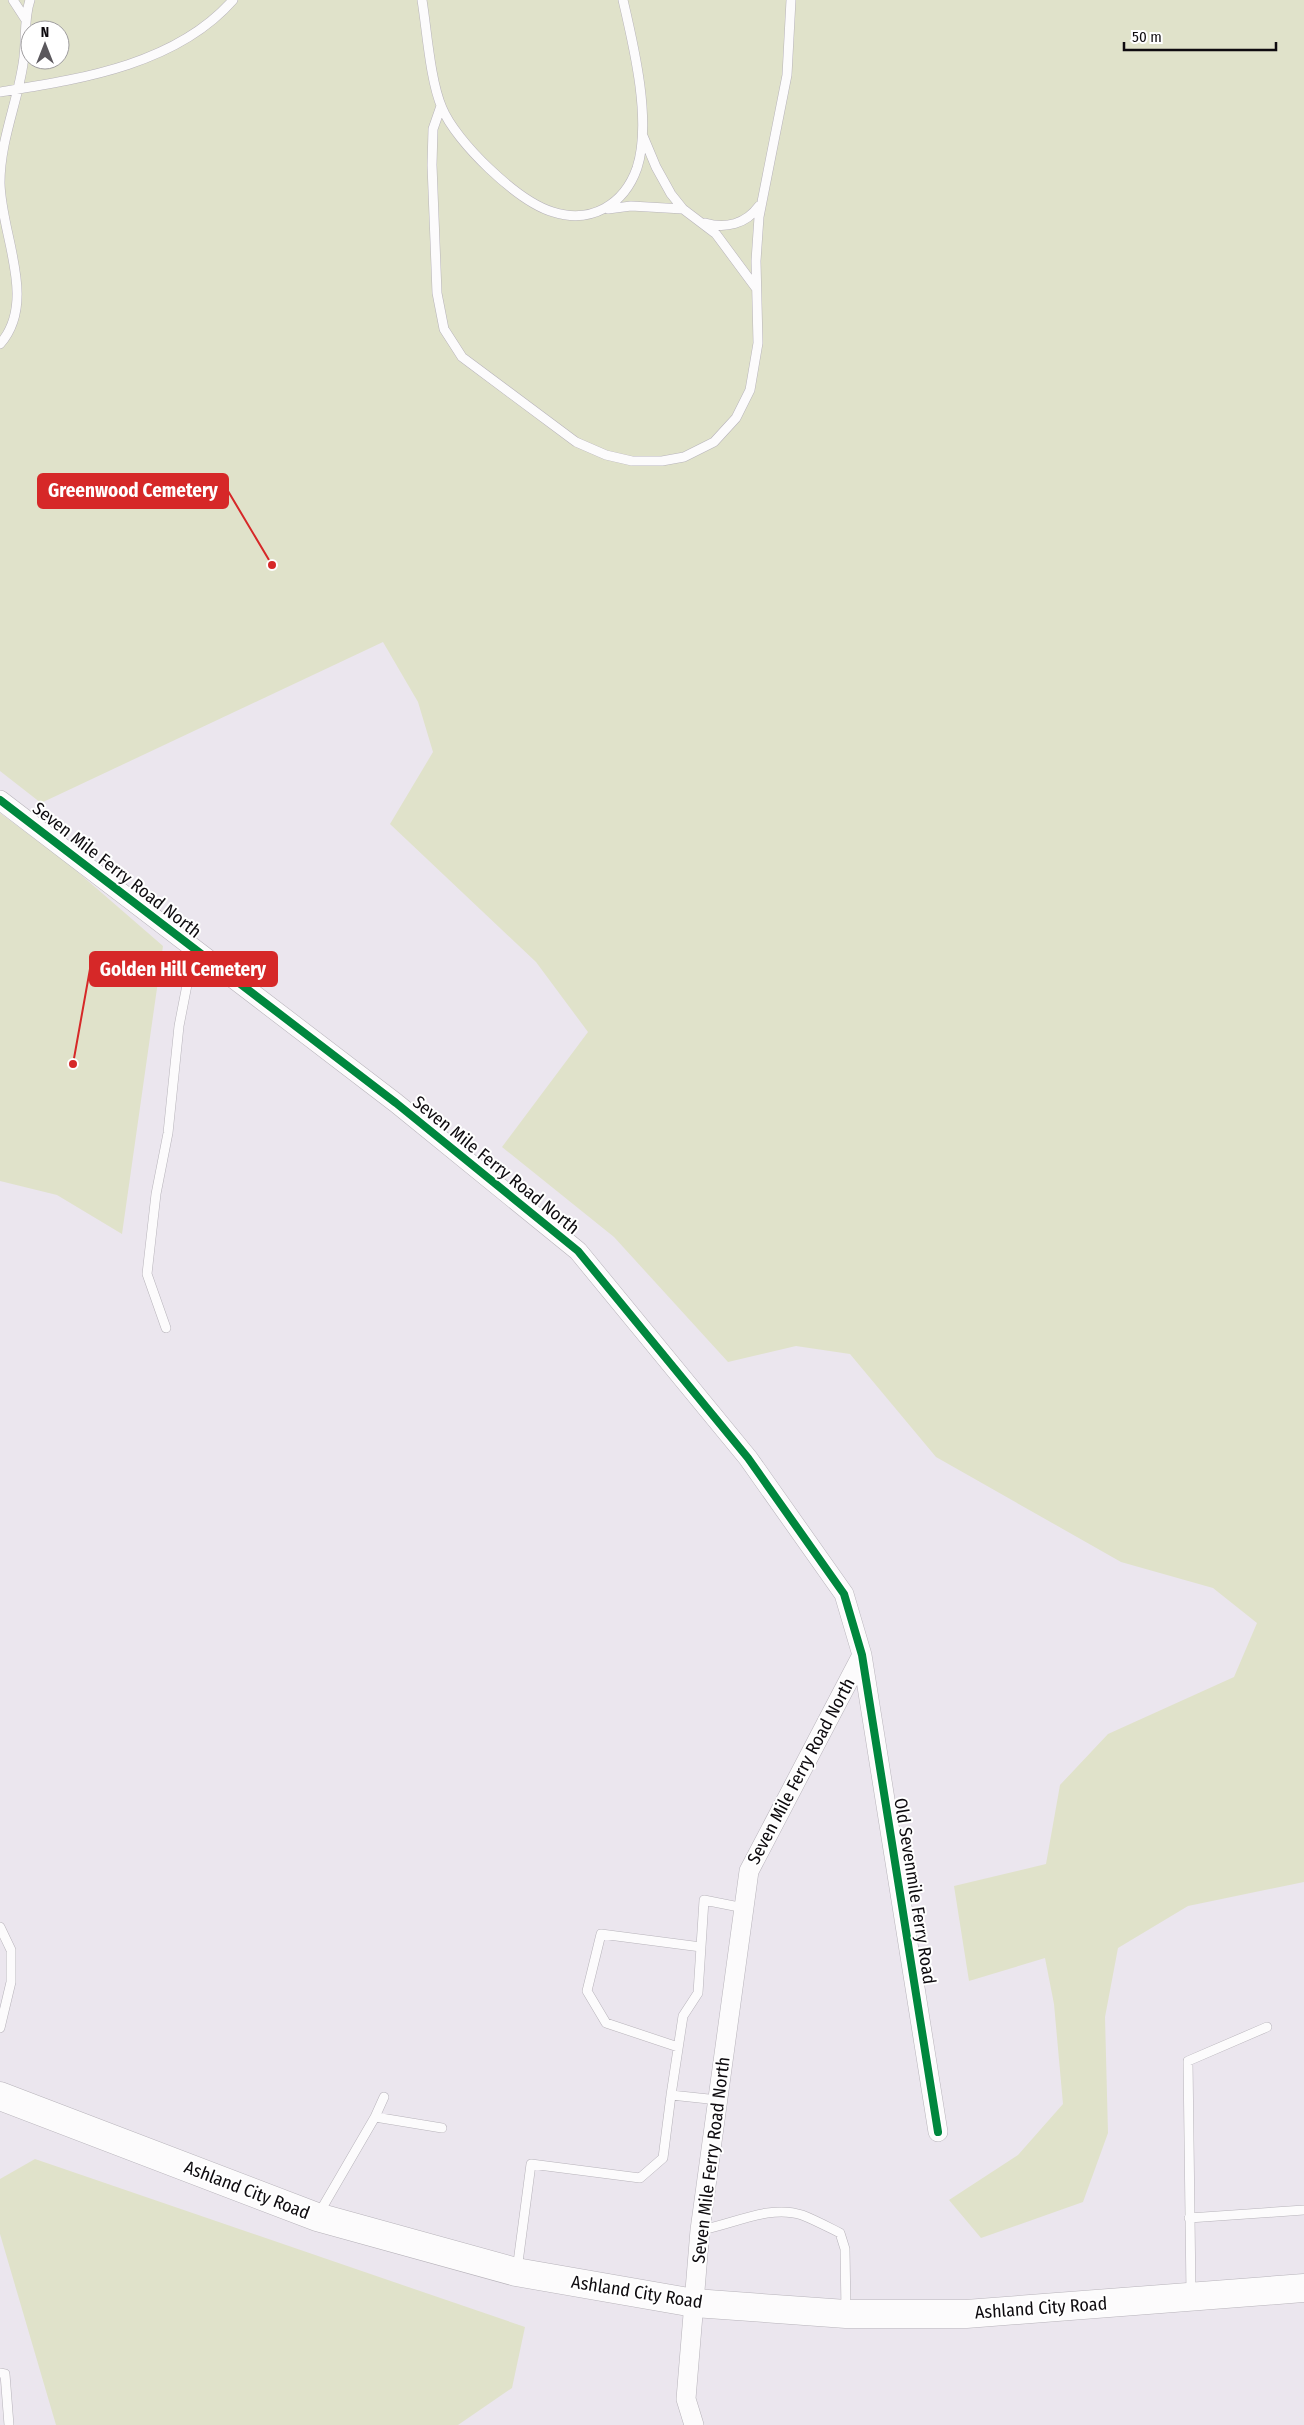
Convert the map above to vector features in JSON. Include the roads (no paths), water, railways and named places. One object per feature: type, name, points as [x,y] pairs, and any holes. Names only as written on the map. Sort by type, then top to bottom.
[{"type":"highway","name":"Ashland City Road","points":[[0,2096],[317,2217],[516,2272],[694,2303],[846,2314],[966,2314],[1304,2288]]},
{"type":"street","name":"Seven Mile Ferry Road North","points":[[0,800],[396,1104],[578,1251],[748,1458],[844,1594],[862,1655],[749,1871],[700,2230],[686,2399],[694,2425]]},
{"type":"street","name":"Old Sevenmile Ferry Road","points":[[862,1655],[938,2132]]},
{"type":"lane","points":[[13,0],[26,20]]},
{"type":"lane","points":[[26,20],[30,0]]},
{"type":"lane","points":[[0,92],[119,69],[156,54],[193,34],[226,9],[233,0]]},
{"type":"lane","points":[[422,0],[441,106],[451,126],[467,146],[510,187],[553,212],[570,214],[632,206],[682,209]]},
{"type":"lane","points":[[605,210],[627,189],[634,175],[641,147],[639,84],[624,0]]},
{"type":"lane","points":[[441,106],[433,129],[432,165],[437,293],[444,329],[462,357],[576,442],[606,455],[632,461],[662,461],[684,457],[714,442],[736,418],[750,390],[758,342],[756,288],[761,204],[787,75],[791,0]]},
{"type":"lane","points":[[0,344],[15,320],[18,302],[17,282],[2,210],[0,183],[2,152],[22,70]]},
{"type":"lane","points":[[641,131],[656,167],[671,194],[682,209],[716,234],[756,288]]},
{"type":"lane","points":[[700,222],[718,226],[734,224],[753,214],[761,204]]},
{"type":"lane","points":[[166,1328],[147,1274],[156,1194],[168,1133],[179,1026],[194,949]]},
{"type":"lane","points":[[516,2272],[531,2164],[640,2178],[663,2158],[683,2016],[698,1993],[704,1900],[744,1908]]},
{"type":"lane","points":[[0,1927],[11,1950],[11,1982],[0,2028]]},
{"type":"lane","points":[[678,2047],[606,2023],[587,1991],[601,1934],[701,1947]]},
{"type":"lane","points":[[1191,2296],[1188,2061],[1267,2028]]},
{"type":"lane","points":[[671,2096],[718,2100]]},
{"type":"lane","points":[[317,2217],[376,2117],[384,2097]]},
{"type":"lane","points":[[376,2117],[442,2128]]},
{"type":"lane","points":[[1190,2218],[1304,2210]]},
{"type":"lane","points":[[700,2230],[718,2227],[753,2216],[783,2213],[800,2215],[840,2233],[845,2249],[846,2314]]},
{"type":"lane","points":[[0,2373],[5,2374],[9,2425]]},
{"type":"place","name":"Greenwood Cemetery","points":[[272,565]]},
{"type":"place","name":"Golden Hill Cemetery","points":[[73,1064]]}]
